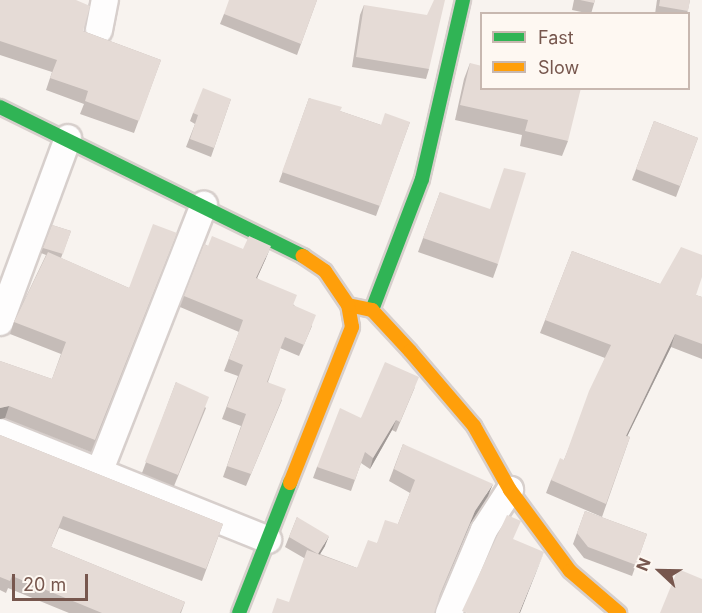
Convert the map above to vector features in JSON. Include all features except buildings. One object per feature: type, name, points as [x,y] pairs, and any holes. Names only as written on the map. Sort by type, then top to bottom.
[{"type":"main road","points":[[372,310],[422,180],[463,0]]},
{"type":"main road","points":[[0,107],[282,243],[326,271],[348,305],[352,327],[239,613]]},
{"type":"main road","points":[[348,305],[372,310],[474,426],[510,490],[570,571],[619,613]]},
{"type":"street","points":[[99,30],[105,0]]},
{"type":"street","points":[[0,322],[9,271],[68,138]]},
{"type":"street","points":[[100,470],[204,205]]},
{"type":"street","points":[[0,432],[100,470],[268,540]]},
{"type":"street","points":[[448,613],[484,530],[510,490]]},
{"type":"traffic: fast","points":[[372,310],[422,179],[463,0]]},
{"type":"traffic: fast","points":[[0,107],[303,256]]},
{"type":"traffic: fast","points":[[239,613],[290,483]]},
{"type":"traffic: slow","points":[[290,483],[352,327],[348,305],[325,271],[303,256]]},
{"type":"traffic: slow","points":[[348,305],[372,310],[410,351],[474,426],[510,490],[570,571],[619,613]]}]
